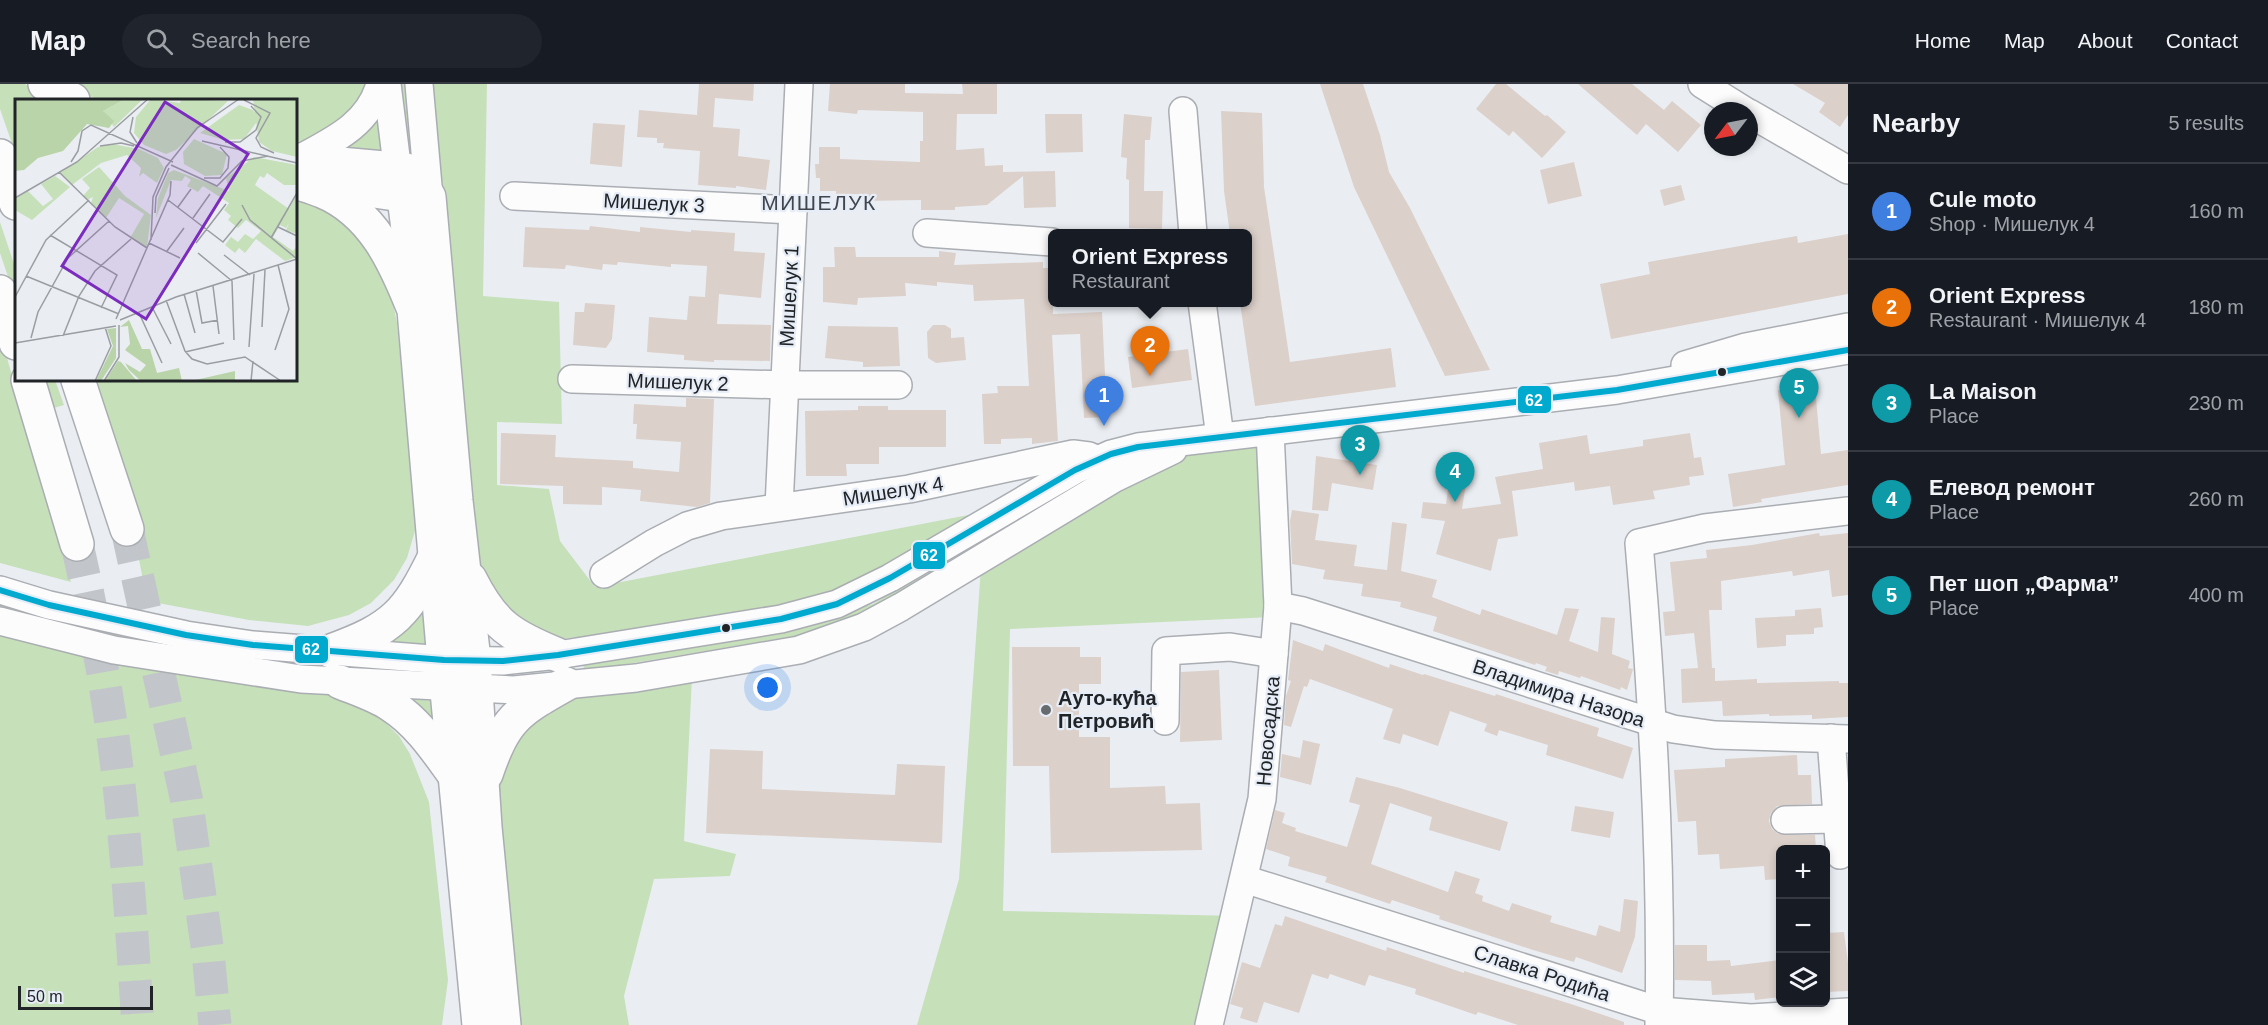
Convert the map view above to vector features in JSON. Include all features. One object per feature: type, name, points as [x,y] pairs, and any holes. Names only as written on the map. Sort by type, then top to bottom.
[{"type":"main road","points":[[45,84],[71,99]]},
{"type":"main road","points":[[0,156],[15,200]]},
{"type":"main road","points":[[298,171],[409,188],[461,674],[491,1020]]},
{"type":"main road","points":[[298,171],[367,221],[400,274],[414,310],[449,559],[475,588],[492,616],[500,624],[562,670],[504,729],[494,751],[470,781]]},
{"type":"main road","points":[[0,292],[15,340]]},
{"type":"main road","points":[[0,311],[15,341]]},
{"type":"main road","points":[[28,381],[77,544]]},
{"type":"main road","points":[[78,381],[127,530]]},
{"type":"main road","points":[[84,381],[91,416]]},
{"type":"main road","points":[[331,651],[381,630],[397,618],[422,582],[449,559]]},
{"type":"main road","points":[[340,682],[390,704],[409,718],[470,781]]},
{"type":"street","points":[[298,171],[360,121],[370,109],[380,84]]},
{"type":"street","points":[[387,84],[409,188]]},
{"type":"street","points":[[414,310],[409,188],[419,84]]},
{"type":"street","name":"Мишелук 1","points":[[779,507],[798,84]]},
{"type":"street","points":[[1717,88],[1734,102]]},
{"type":"street","points":[[1183,111],[1193,229]]},
{"type":"street","points":[[1758,118],[1845,161]]},
{"type":"street","name":"Мишелук 3","points":[[514,196],[793,210]]},
{"type":"street","points":[[927,233],[1048,242]]},
{"type":"street","points":[[1203,307],[1220,437]]},
{"type":"street","points":[[1635,387],[1722,352],[1848,327]]},
{"type":"street","points":[[1635,387],[1848,350]]},
{"type":"street","name":"Мишелук 2","points":[[572,379],[785,385],[898,385]]},
{"type":"street","name":"Мишелук 4","points":[[604,574],[654,543],[687,526],[721,516],[937,484],[1073,454],[1098,460],[1138,447],[1635,387]]},
{"type":"street","name":"Новосадска","points":[[1209,1025],[1262,800],[1278,606],[1270,431]]},
{"type":"street","points":[[0,621],[114,650],[301,679],[340,682],[461,674],[503,661],[636,678],[800,650],[864,627],[1115,478],[1191,441]]},
{"type":"street","points":[[562,670],[837,604],[890,578],[1075,470],[1098,460]]},
{"type":"street","points":[[1660,1018],[1653,724],[1639,543],[1706,528],[1848,511]]},
{"type":"street","points":[[0,590],[49,604],[186,635],[254,645],[331,651],[461,674]]},
{"type":"street","name":"Владимира Назора","points":[[1278,606],[1303,611],[1653,724],[1715,735],[1839,739]]},
{"type":"street","points":[[1165,721],[1166,651],[1230,647],[1274,654]]},
{"type":"street","points":[[1839,739],[1837,819],[1840,855]]},
{"type":"street","points":[[1785,820],[1837,819]]},
{"type":"street","name":"Славка Родића","points":[[1245,879],[1660,1018],[1751,1018],[1848,1012]]},
{"type":"green space","points":[[0,84],[25,84],[48,99],[15,99],[15,152],[0,109]]},
{"type":"green space","points":[[67,84],[373,84],[353,117],[297,145],[297,99],[96,99]]},
{"type":"green space","points":[[393,84],[487,84],[483,296],[559,302],[562,424],[497,422],[497,485],[549,489],[560,541],[595,587],[984,512],[882,569],[809,602],[628,634],[552,639],[511,618],[475,574],[443,183],[429,168],[410,160]]},
{"type":"green space","points":[[379,109],[382,158],[339,154],[353,142]]},
{"type":"green space","points":[[297,192],[360,226],[389,284],[397,323],[417,524],[407,558],[394,580],[371,603],[349,615],[308,626],[249,620],[147,601],[131,518],[93,381],[297,381]]},
{"type":"green space","points":[[0,222],[15,267],[15,297],[0,253]]},
{"type":"green space","points":[[0,341],[5,351],[71,582],[0,563]]},
{"type":"green space","points":[[44,381],[55,381],[64,405],[54,408]]},
{"type":"green space","points":[[1266,440],[1273,617],[1010,629],[1003,911],[1240,916],[1214,1025],[917,1025],[959,879],[981,567],[1193,448]]},
{"type":"green space","points":[[1107,472],[875,611],[807,634],[585,671],[582,663],[805,625],[873,604],[1075,482]]},
{"type":"green space","points":[[429,591],[430,646],[370,646]]},
{"type":"green space","points":[[0,602],[327,663],[326,670],[183,651],[24,617],[0,610]]},
{"type":"green space","points":[[0,627],[188,675],[332,695],[362,706],[382,719],[399,736],[410,754],[429,802],[448,980],[442,1025],[0,1025]]},
{"type":"green space","points":[[692,677],[684,841],[736,854],[730,876],[654,879],[624,996],[629,1025],[516,1025],[490,799],[498,760],[540,701]]},
{"type":"green space","points":[[394,698],[436,701],[440,740]]},
{"type":"building","points":[[699,84],[754,84],[753,101],[715,98],[713,127],[740,129],[738,156],[770,160],[766,190],[698,185],[700,151],[663,148],[664,143],[657,143],[657,138],[637,137],[639,110],[697,115]]},
{"type":"building","points":[[830,84],[905,84],[905,93],[963,94],[962,84],[997,84],[997,114],[957,114],[956,150],[984,148],[985,166],[1003,165],[1003,172],[1055,171],[1056,207],[1024,208],[1023,176],[987,205],[955,207],[955,210],[921,210],[921,200],[863,201],[863,194],[836,194],[836,191],[820,191],[820,178],[816,178],[815,164],[819,164],[819,147],[840,147],[840,159],[920,162],[920,141],[923,141],[923,112],[858,110],[857,114],[828,111]]},
{"type":"building","points":[[1320,84],[1363,84],[1380,135],[1389,172],[1410,208],[1490,370],[1445,376],[1354,187]]},
{"type":"building","points":[[1496,84],[1506,84],[1566,132],[1542,158],[1513,131],[1509,136],[1476,109]]},
{"type":"building","points":[[1578,84],[1632,84],[1664,110],[1672,101],[1701,125],[1678,152],[1646,124],[1637,135]]},
{"type":"building","points":[[1793,84],[1848,84],[1848,115],[1840,127],[1819,112],[1825,103]]},
{"type":"building","points":[[1221,111],[1262,113],[1264,187],[1290,362],[1391,348],[1396,387],[1255,406],[1241,307],[1252,307],[1252,229],[1229,229],[1224,191]]},
{"type":"building","points":[[1045,114],[1082,114],[1083,152],[1046,153]]},
{"type":"building","points":[[1124,114],[1152,117],[1150,140],[1145,140],[1144,191],[1163,191],[1162,229],[1129,228],[1127,158],[1121,157]]},
{"type":"building","points":[[593,123],[625,125],[622,167],[590,164]]},
{"type":"building","points":[[1574,162],[1582,196],[1548,204],[1540,170]]},
{"type":"building","points":[[1681,185],[1685,200],[1664,206],[1660,190]]},
{"type":"building","points":[[590,226],[640,232],[640,227],[735,233],[734,251],[765,253],[761,298],[719,294],[717,324],[771,325],[770,361],[684,360],[684,355],[647,352],[649,317],[687,320],[689,296],[705,297],[707,266],[671,264],[671,267],[618,262],[617,265],[603,264],[602,270],[566,265],[565,269],[523,267],[525,227],[589,230]]},
{"type":"building","points":[[1848,234],[1848,294],[1611,339],[1600,284],[1650,274],[1648,262],[1797,236],[1798,243]]},
{"type":"building","points":[[834,247],[855,247],[856,257],[939,257],[939,251],[956,253],[954,265],[1043,262],[1043,268],[1048,268],[1048,307],[1053,307],[1053,314],[1102,312],[1107,417],[1084,418],[1080,334],[1052,335],[1058,441],[1032,444],[1032,438],[1001,439],[1001,444],[984,444],[982,394],[998,393],[997,386],[1029,386],[1024,299],[974,301],[973,285],[937,282],[937,286],[905,283],[906,296],[858,298],[857,305],[823,302],[823,267],[835,267]]},
{"type":"building","points":[[585,303],[615,305],[612,339],[606,348],[573,345],[575,312],[584,312]]},
{"type":"building","points":[[933,325],[945,325],[951,329],[951,338],[964,337],[966,360],[936,363],[928,358],[927,332]]},
{"type":"building","points":[[828,326],[898,327],[900,366],[863,367],[863,362],[825,358]]},
{"type":"building","points":[[1188,349],[1192,380],[1132,388],[1128,357]]},
{"type":"building","points":[[1815,387],[1821,454],[1848,450],[1848,485],[1761,499],[1762,502],[1733,507],[1728,474],[1785,465],[1778,390]]},
{"type":"building","points":[[686,398],[714,399],[710,503],[697,507],[640,501],[641,490],[602,487],[602,505],[563,504],[563,486],[500,484],[501,433],[556,435],[555,457],[633,461],[633,468],[679,472],[681,442],[636,439],[637,424],[633,424],[634,404],[686,407]]},
{"type":"building","points":[[858,406],[888,406],[888,410],[946,410],[946,447],[879,447],[879,464],[846,464],[847,476],[806,476],[805,411],[858,410]]},
{"type":"building","points":[[1690,433],[1694,458],[1701,457],[1704,475],[1689,477],[1690,485],[1653,491],[1655,499],[1613,505],[1610,486],[1575,491],[1574,482],[1512,491],[1518,536],[1498,539],[1491,571],[1436,554],[1445,521],[1421,518],[1423,502],[1446,504],[1451,468],[1468,470],[1462,509],[1501,504],[1495,477],[1543,469],[1539,443],[1587,435],[1590,454],[1643,446],[1643,440]]},
{"type":"building","points":[[1316,456],[1377,465],[1373,490],[1332,483],[1328,511],[1312,510]]},
{"type":"building","points":[[1292,510],[1319,514],[1315,540],[1357,545],[1354,566],[1387,570],[1392,522],[1407,524],[1401,571],[1437,580],[1432,597],[1480,615],[1482,609],[1557,635],[1565,608],[1579,609],[1569,641],[1598,652],[1601,617],[1615,618],[1612,654],[1630,661],[1628,668],[1633,669],[1627,690],[1621,687],[1620,690],[1559,671],[1558,675],[1545,671],[1547,667],[1536,663],[1535,665],[1433,631],[1437,617],[1400,607],[1401,602],[1361,596],[1363,584],[1323,579],[1325,570],[1292,564],[1290,521]]},
{"type":"building","points":[[1819,533],[1820,536],[1848,533],[1848,595],[1832,597],[1829,570],[1793,576],[1792,571],[1721,581],[1722,610],[1709,610],[1712,668],[1715,668],[1715,681],[1757,679],[1757,683],[1839,681],[1839,683],[1848,683],[1848,717],[1812,719],[1812,715],[1769,716],[1769,714],[1723,716],[1722,701],[1682,703],[1681,669],[1698,668],[1694,633],[1665,636],[1663,612],[1675,611],[1670,562],[1707,558],[1706,550],[1752,545]]},
{"type":"building","points":[[1821,608],[1823,627],[1814,628],[1814,634],[1786,635],[1786,646],[1757,648],[1755,618],[1795,616],[1795,610]]},
{"type":"building","points":[[1293,640],[1323,651],[1325,644],[1389,668],[1390,664],[1495,696],[1496,694],[1599,728],[1597,736],[1633,748],[1623,779],[1546,755],[1548,745],[1499,730],[1497,736],[1484,731],[1487,724],[1450,711],[1438,746],[1403,734],[1400,744],[1383,739],[1393,709],[1310,679],[1307,687],[1304,686],[1291,727],[1284,725],[1286,696],[1291,681],[1288,680]]},
{"type":"building","points":[[1012,647],[1080,647],[1080,657],[1101,657],[1101,684],[1079,684],[1079,737],[1110,737],[1110,788],[1165,786],[1166,804],[1200,803],[1202,850],[1051,853],[1049,766],[1013,766]]},
{"type":"building","points":[[1219,670],[1222,740],[1180,742],[1181,672]]},
{"type":"building","points":[[1303,740],[1320,744],[1311,785],[1280,777],[1282,754],[1300,758]]},
{"type":"building","points":[[710,749],[763,751],[762,789],[895,795],[897,764],[945,766],[942,843],[706,833]]},
{"type":"building","points":[[1797,755],[1798,775],[1811,775],[1812,804],[1777,806],[1771,813],[1769,821],[1772,829],[1778,834],[1815,835],[1816,845],[1776,845],[1776,879],[1765,880],[1764,866],[1720,869],[1719,854],[1698,855],[1696,821],[1678,822],[1674,770],[1725,767],[1725,759]]},
{"type":"building","points":[[1356,777],[1400,788],[1508,822],[1500,851],[1429,830],[1432,817],[1390,803],[1371,864],[1448,892],[1455,871],[1480,879],[1475,893],[1483,896],[1482,901],[1509,911],[1512,903],[1552,916],[1550,922],[1596,936],[1599,925],[1620,932],[1624,899],[1638,901],[1635,937],[1622,973],[1576,957],[1574,962],[1533,950],[1439,919],[1440,916],[1392,900],[1390,904],[1325,882],[1327,877],[1288,866],[1290,857],[1266,849],[1275,810],[1285,813],[1282,823],[1296,828],[1295,831],[1347,847],[1360,805],[1349,802]]},
{"type":"building","points":[[1575,806],[1614,812],[1610,838],[1571,831]]},
{"type":"building","points":[[1285,916],[1386,951],[1387,947],[1464,973],[1464,971],[1574,1005],[1624,1022],[1624,1025],[1518,1025],[1478,1012],[1476,1015],[1415,994],[1416,989],[1369,975],[1365,986],[1330,974],[1328,979],[1312,974],[1299,1013],[1264,1002],[1257,1023],[1240,1018],[1243,1008],[1230,1004],[1242,962],[1260,968],[1275,924],[1282,926]]},
{"type":"building","points":[[1844,932],[1848,963],[1848,991],[1830,992],[1830,933]]},
{"type":"building","points":[[1675,945],[1707,945],[1707,961],[1730,960],[1731,966],[1776,960],[1776,997],[1755,1000],[1754,993],[1712,995],[1711,981],[1675,980]]},
{"type":"tunnel","points":[[127,529],[186,797],[208,953],[215,1025]]},
{"type":"tunnel","points":[[77,544],[99,652],[116,760],[138,1025]]},
{"type":"transit line","name":"62","points":[[0,590],[49,605],[186,635],[253,645],[444,660],[503,661],[558,655],[781,619],[837,604],[890,578],[1075,470],[1111,454],[1138,447],[1617,390],[1848,350]]},
{"type":"place","name":"Orient Express","points":[[1150,376]]},
{"type":"place","name":"Пет шоп „Фарма”","points":[[1799,418]]},
{"type":"place","name":"Cule moto","points":[[1104,426]]},
{"type":"place","name":"La Maison","points":[[1360,475]]},
{"type":"place","name":"Елевод ремонт","points":[[1455,502]]},
{"type":"place","name":"Ауто-кућа Петровић","points":[[1046,710]]},
{"type":"district","name":"МИШЕЛУК","points":[[819,202]]}]
